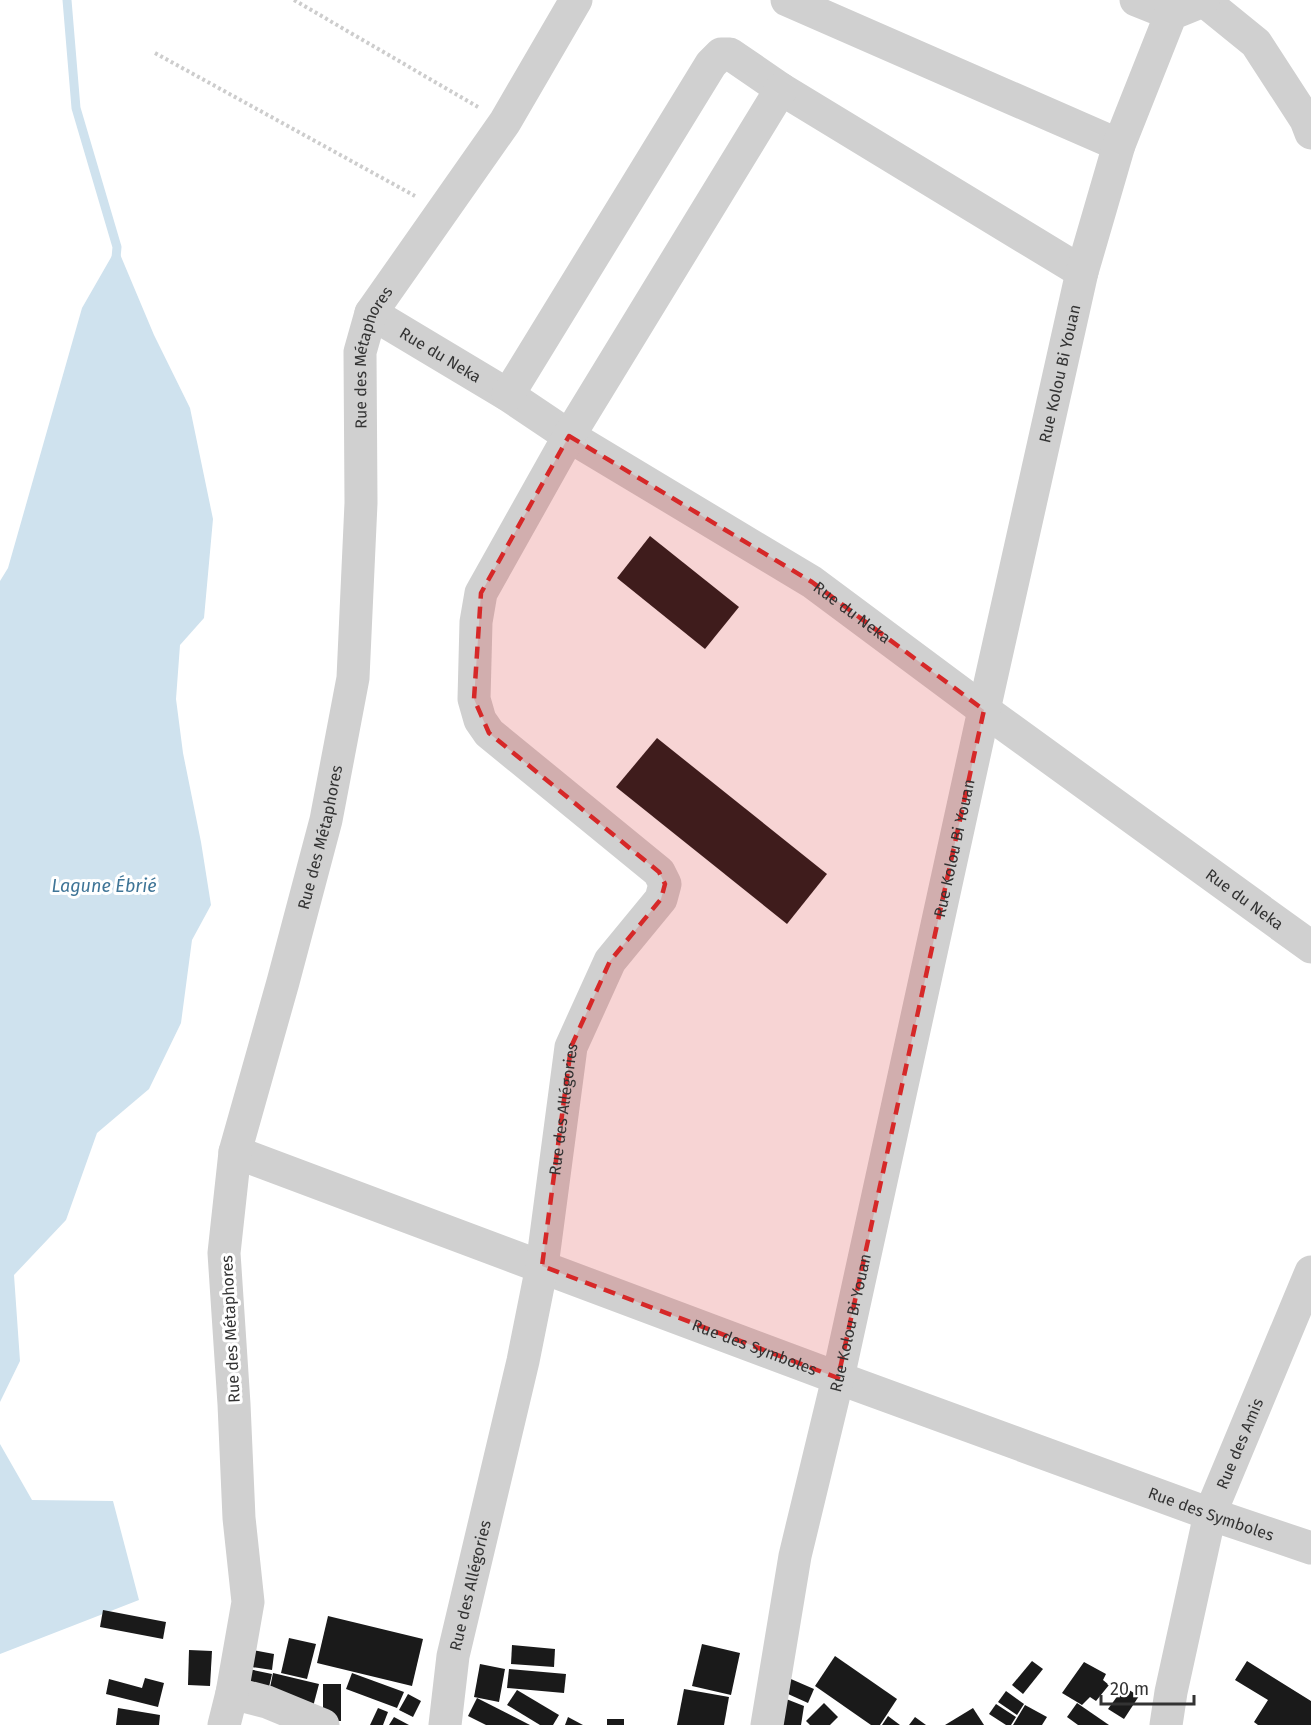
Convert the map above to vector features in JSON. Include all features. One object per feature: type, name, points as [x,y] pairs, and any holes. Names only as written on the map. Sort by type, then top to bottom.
[{"type":"street","name":"Rue des Métaphores","points":[[224,1725],[248,1602],[239,1518],[224,1253],[236,1152],[326,820],[353,678],[361,503],[360,352],[371,313],[505,122],[576,0]]},
{"type":"street","points":[[787,0],[1119,145]]},
{"type":"street","points":[[1136,0],[1171,14],[1203,0],[1257,44],[1306,120],[1311,133]]},
{"type":"street","name":"Rue Kolou Bi Youan","points":[[767,1725],[795,1556],[838,1378],[1082,272],[1119,145],[1171,14]]},
{"type":"street","points":[[508,395],[711,64],[721,54],[730,54],[781,89],[1082,272]]},
{"type":"street","name":"Rue des Allégories","points":[[445,1725],[453,1656],[523,1361],[542,1266],[571,1047],[610,961],[661,899],[665,884],[659,872],[489,733],[480,720],[474,699],[476,622],[481,593],[568,436],[781,89]]},
{"type":"street","name":"Rue du Neka","points":[[371,313],[508,395],[568,436],[812,582],[1311,947]]},
{"type":"street","name":"Rue des Symboles","points":[[236,1152],[838,1378],[1210,1514],[1311,1548]]},
{"type":"street","name":"Rue des Amis","points":[[1166,1725],[1171,1692],[1210,1514],[1311,1272]]},
{"type":"street","points":[[232,1693],[267,1702],[322,1725]]},
{"type":"path","points":[[294,0],[505,122]]},
{"type":"path","points":[[155,53],[442,211]]},
{"type":"highlighted area","points":[[569,436],[812,582],[984,710],[838,1378],[542,1266],[571,1047],[610,961],[661,899],[665,884],[659,872],[489,733],[474,699],[481,593]]},
{"type":"water","name":"Lagune Ébrié","points":[[117,247],[154,335],[190,408],[213,519],[204,618],[180,645],[176,699],[183,753],[211,905],[192,940],[181,1023],[149,1089],[97,1133],[66,1220],[14,1275],[20,1361],[0,1402],[0,581],[8,568],[82,308]]},
{"type":"water","points":[[0,1444],[32,1500],[113,1501],[139,1600],[0,1654]]},
{"type":"building","points":[[650,536],[739,607],[705,649],[617,578]]},
{"type":"building","points":[[657,738],[827,874],[787,924],[616,787]]},
{"type":"building","points":[[103,1610],[166,1622],[163,1639],[100,1627]]},
{"type":"building","points":[[328,1616],[423,1639],[412,1686],[317,1663]]},
{"type":"building","points":[[289,1638],[316,1644],[307,1679],[281,1673]]},
{"type":"building","points":[[702,1644],[740,1653],[731,1695],[692,1686]]},
{"type":"building","points":[[512,1645],[555,1649],[554,1667],[511,1664]]},
{"type":"building","points":[[247,1649],[274,1654],[272,1670],[245,1666]]},
{"type":"building","points":[[189,1650],[212,1651],[210,1686],[188,1685]]},
{"type":"building","points":[[835,1656],[897,1699],[880,1725],[871,1725],[815,1686]]},
{"type":"building","points":[[1032,1661],[1043,1669],[1023,1694],[1012,1685]]},
{"type":"building","points":[[1247,1661],[1311,1701],[1311,1725],[1258,1725],[1254,1722],[1268,1700],[1235,1680]]},
{"type":"building","points":[[1084,1662],[1106,1674],[1103,1680],[1109,1685],[1096,1701],[1090,1697],[1082,1705],[1062,1693]]},
{"type":"building","points":[[480,1664],[505,1669],[499,1702],[474,1697]]},
{"type":"building","points":[[239,1667],[272,1674],[266,1700]]},
{"type":"building","points":[[509,1669],[566,1674],[564,1693],[507,1688]]},
{"type":"building","points":[[273,1673],[319,1684],[310,1718],[267,1702]]},
{"type":"building","points":[[352,1673],[404,1692],[397,1708],[346,1689]]},
{"type":"building","points":[[784,1676],[814,1689],[808,1703],[777,1689]]},
{"type":"building","points":[[145,1678],[164,1683],[158,1707],[106,1694],[109,1679],[142,1688]]},
{"type":"building","points":[[323,1684],[341,1684],[341,1721],[323,1721]]},
{"type":"building","points":[[1124,1687],[1139,1696],[1124,1719],[1108,1709]]},
{"type":"building","points":[[684,1689],[729,1697],[724,1725],[677,1725]]},
{"type":"building","points":[[517,1690],[559,1715],[553,1725],[540,1725],[507,1705]]},
{"type":"building","points":[[1006,1691],[1024,1704],[1017,1715],[998,1702]]},
{"type":"building","points":[[408,1694],[421,1701],[413,1717],[399,1710]]},
{"type":"building","points":[[776,1695],[804,1706],[801,1725],[771,1725]]},
{"type":"building","points":[[477,1698],[530,1725],[486,1725],[468,1716]]},
{"type":"building","points":[[824,1703],[838,1717],[830,1725],[810,1725],[806,1721]]},
{"type":"building","points":[[1077,1703],[1109,1725],[1078,1725],[1067,1717]]},
{"type":"building","points":[[996,1704],[1016,1717],[1011,1725],[1006,1725],[989,1714]]},
{"type":"building","points":[[1025,1705],[1047,1717],[1042,1725],[1013,1725]]},
{"type":"building","points":[[118,1708],[160,1715],[159,1725],[116,1725]]},
{"type":"building","points":[[378,1708],[388,1712],[383,1725],[370,1725]]},
{"type":"building","points":[[973,1708],[984,1725],[945,1725]]},
{"type":"building","points":[[888,1716],[900,1725],[882,1725]]},
{"type":"building","points":[[394,1717],[409,1725],[389,1725]]},
{"type":"building","points":[[568,1717],[583,1725],[565,1725]]},
{"type":"building","points":[[915,1717],[926,1725],[909,1725]]},
{"type":"building","points":[[607,1719],[624,1719],[624,1725],[607,1725]]},
{"type":"waterway","points":[[67,0],[76,108],[117,247],[116,258]]}]
